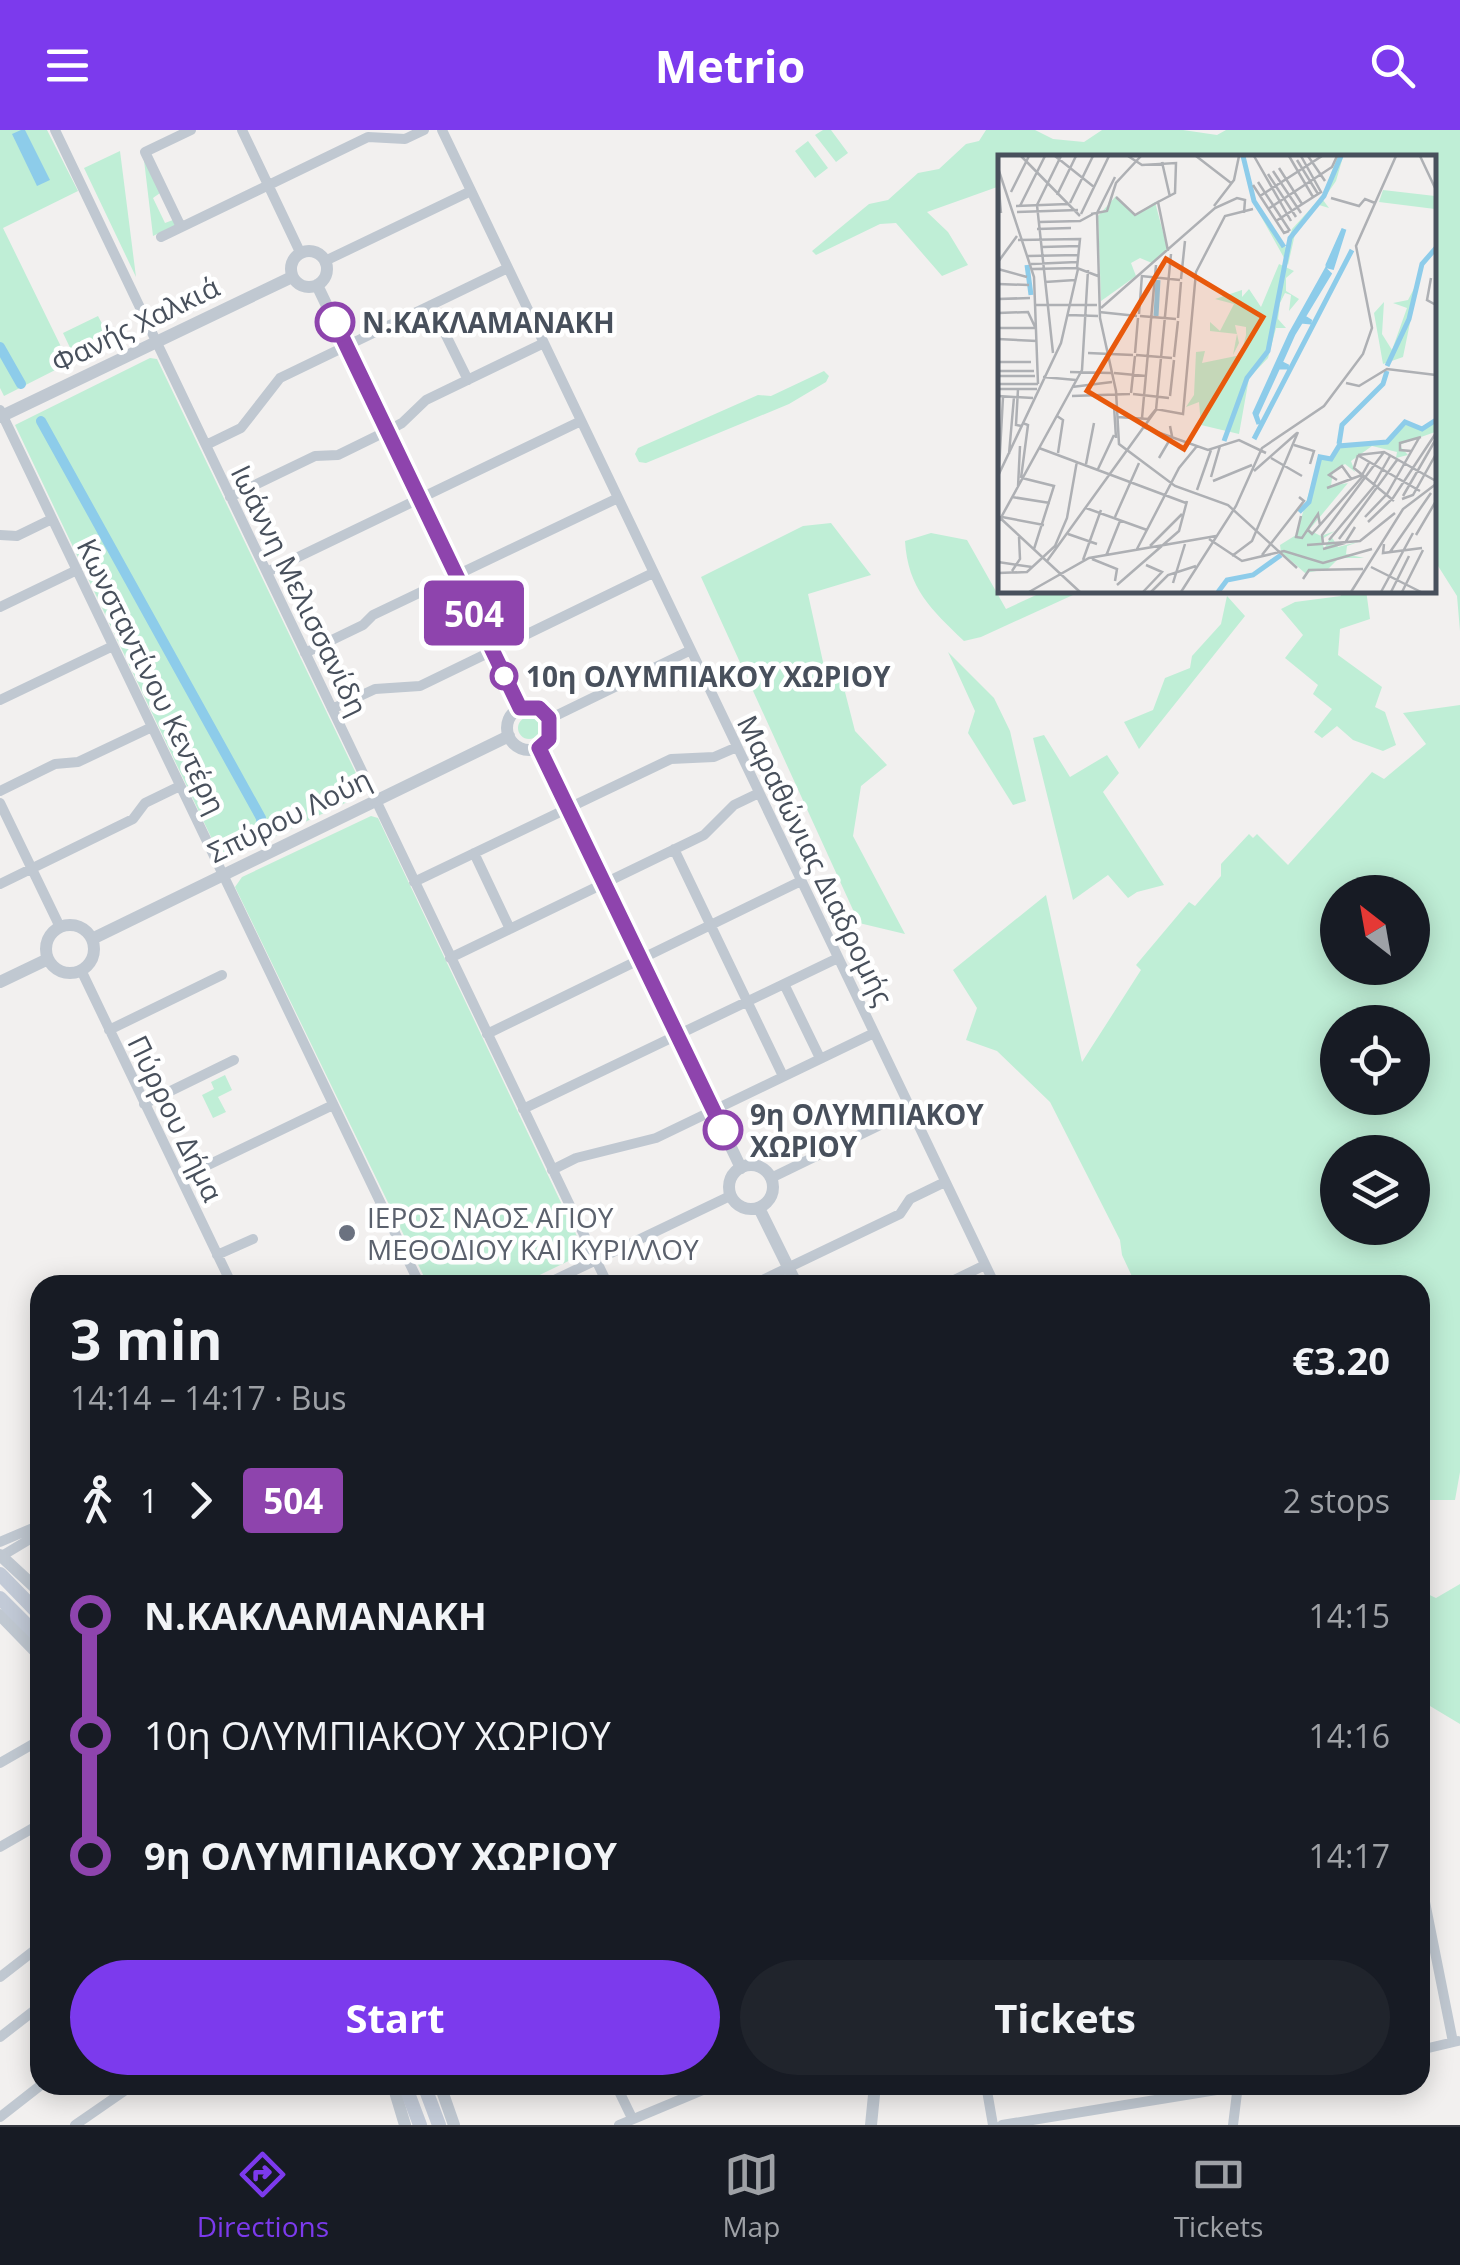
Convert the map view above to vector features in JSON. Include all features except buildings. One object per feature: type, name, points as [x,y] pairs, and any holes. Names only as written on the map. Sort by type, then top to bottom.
[{"type":"main road","points":[[0,1574],[30,1604]]},
{"type":"main road","points":[[0,1598],[30,1628]]},
{"type":"main road","points":[[409,2095],[420,2125]]},
{"type":"main road","points":[[428,2095],[439,2125]]},
{"type":"street","name":"Ιωάννη Μελισσανίδη","points":[[55,130],[603,1275]]},
{"type":"street","points":[[181,227],[145,152],[191,130]]},
{"type":"street","points":[[242,130],[300,252]]},
{"type":"street","points":[[161,236],[368,137],[405,139],[424,130]]},
{"type":"street","name":"Μαραθώνιας Διαδρομής","points":[[442,130],[990,1275]]},
{"type":"street","points":[[326,261],[471,191]]},
{"type":"street","points":[[300,252],[318,252],[326,261],[326,276],[317,285],[302,286],[292,277],[292,262],[300,252]]},
{"type":"street","points":[[206,445],[241,428],[280,378],[508,268]]},
{"type":"street","name":"Φανής Χαλκιά","points":[[1,414],[292,277]]},
{"type":"street","points":[[317,285],[520,708]]},
{"type":"street","points":[[432,305],[468,380]]},
{"type":"street","points":[[230,497],[315,456],[338,454],[387,431],[402,423],[426,400],[544,343]]},
{"type":"street","name":"Κωνσταντίνου Κεντέρη","points":[[1,414],[415,1275]]},
{"type":"street","points":[[266,572],[581,420]]},
{"type":"street","points":[[305,653],[361,626],[373,615],[618,498]]},
{"type":"street","points":[[0,535],[18,536],[52,519]]},
{"type":"street","points":[[0,607],[76,570]]},
{"type":"street","points":[[332,709],[375,688],[420,686],[654,572]]},
{"type":"street","points":[[0,700],[113,646]]},
{"type":"street","points":[[549,718],[691,650]]},
{"type":"street","points":[[520,708],[539,708],[549,718],[549,739],[539,748],[520,749],[509,736],[509,720],[520,708]]},
{"type":"street","points":[[0,791],[55,764],[78,762],[152,727]]},
{"type":"street","name":"Σπύρου Λούη","points":[[92,939],[509,736]]},
{"type":"street","points":[[414,882],[671,760],[714,757],[737,747]]},
{"type":"street","points":[[539,748],[741,1168]]},
{"type":"street","points":[[0,884],[133,819],[145,803],[180,786]]},
{"type":"street","points":[[450,958],[704,835],[734,805],[759,793]]},
{"type":"street","points":[[0,803],[60,927]]},
{"type":"street","points":[[674,849],[783,1076]]},
{"type":"street","points":[[474,853],[510,929]]},
{"type":"street","points":[[487,1034],[801,880]]},
{"type":"street","points":[[75,925],[92,939],[94,953],[80,970],[62,972],[48,959],[47,940],[60,927],[75,925]]},
{"type":"street","points":[[523,1109],[838,958]]},
{"type":"street","points":[[0,982],[48,959]]},
{"type":"street","name":"Πύρρου Δήμα","points":[[80,970],[227,1275]]},
{"type":"street","points":[[109,1030],[222,974]]},
{"type":"street","points":[[784,984],[820,1058]]},
{"type":"street","points":[[552,1170],[576,1158],[656,1138],[874,1032]]},
{"type":"street","points":[[144,1104],[234,1060]]},
{"type":"street","points":[[181,1178],[333,1105]]},
{"type":"street","points":[[770,1178],[911,1110]]},
{"type":"street","points":[[758,1166],[770,1178],[772,1195],[760,1208],[746,1209],[730,1196],[732,1177],[741,1168],[758,1166]]},
{"type":"street","points":[[773,1275],[900,1214],[910,1199],[946,1182]]},
{"type":"street","points":[[565,1275],[730,1196]]},
{"type":"street","points":[[760,1208],[792,1275]]},
{"type":"street","points":[[217,1256],[253,1239]]},
{"type":"street","points":[[965,1275],[986,1265]]},
{"type":"street","points":[[0,1552],[30,1532]]},
{"type":"street","points":[[0,1552],[30,1538]]},
{"type":"street","points":[[0,1552],[30,1582]]},
{"type":"street","points":[[0,1615],[30,1646]]},
{"type":"street","points":[[0,1763],[30,1746]]},
{"type":"street","points":[[0,1847],[30,1830]]},
{"type":"street","points":[[1430,1927],[1457,2041],[1430,2048]]},
{"type":"street","points":[[0,1978],[30,1954]]},
{"type":"street","points":[[0,2038],[30,2014]]},
{"type":"street","points":[[0,2117],[30,2093]]},
{"type":"street","points":[[76,2125],[119,2095]]},
{"type":"street","points":[[396,2095],[406,2125]]},
{"type":"street","points":[[444,2095],[454,2125]]},
{"type":"street","points":[[621,2095],[632,2118]]},
{"type":"street","points":[[619,2125],[690,2095]]},
{"type":"street","points":[[871,2125],[874,2095]]},
{"type":"street","points":[[988,2095],[992,2125]]},
{"type":"street","points":[[1002,2125],[1185,2095]]},
{"type":"street","points":[[1233,2125],[1238,2095]]},
{"type":"green space","points":[[0,130],[47,130],[78,191],[3,228],[69,363],[4,396],[0,388]]},
{"type":"green space","points":[[831,130],[848,153],[836,162],[815,135]]},
{"type":"green space","points":[[986,130],[1035,130],[1053,139],[1084,142],[1102,130],[1183,130],[1217,135],[1226,130],[1460,130],[1460,631],[1457,596],[1435,561],[1435,155],[998,155],[998,187],[927,212],[948,232],[968,265],[942,276],[896,223],[880,224],[816,255],[812,251],[869,204],[888,200],[918,173],[939,169],[966,144],[979,141]]},
{"type":"green space","points":[[808,141],[828,168],[815,178],[795,151]]},
{"type":"green space","points":[[120,151],[136,277],[84,168]]},
{"type":"green space","points":[[144,160],[160,193],[153,198],[165,223],[173,220],[176,225],[153,236]]},
{"type":"green space","points":[[98,316],[109,337],[73,354],[63,333]]},
{"type":"green space","points":[[150,358],[157,359],[364,790],[364,794],[227,859],[221,858],[15,425]]},
{"type":"green space","points":[[824,371],[829,376],[826,382],[789,404],[646,463],[639,462],[635,454],[638,448],[758,395],[771,396]]},
{"type":"green space","points":[[831,523],[871,575],[808,594],[825,671],[876,663],[882,674],[845,692],[855,731],[887,765],[861,786],[853,836],[905,934],[859,923],[701,577],[803,526]]},
{"type":"green space","points":[[931,533],[967,540],[1006,609],[1043,592],[1080,592],[964,641],[923,597],[911,572],[905,541]]},
{"type":"green space","points":[[1339,592],[1366,592],[1370,619],[1340,629],[1338,655],[1382,687],[1375,707],[1385,712],[1396,745],[1383,751],[1353,740],[1337,726],[1322,738],[1314,732],[1332,709],[1313,694],[1318,685],[1285,658],[1303,635],[1281,609],[1295,602],[1341,596]]},
{"type":"green space","points":[[1227,596],[1245,616],[1139,749],[1124,722],[1153,710],[1165,678],[1190,668],[1192,656],[1221,624]]},
{"type":"green space","points":[[948,652],[994,698],[1010,731],[1026,801],[1013,805],[968,733],[975,711]]},
{"type":"green space","points":[[1460,705],[1460,1472],[1455,1500],[1430,1500],[1430,1275],[1131,1275],[1120,1240],[1050,1102],[997,1051],[966,1040],[977,1008],[953,970],[1046,895],[1082,1062],[1141,970],[1136,965],[1189,902],[1195,906],[1221,876],[1221,864],[1249,834],[1253,838],[1257,834],[1288,865],[1372,772],[1384,779],[1426,744],[1403,713]]},
{"type":"green space","points":[[529,717],[537,720],[537,736],[529,739],[521,736],[518,728],[521,720]]},
{"type":"green space","points":[[1044,735],[1070,777],[1107,755],[1119,773],[1103,792],[1164,885],[1128,898],[1108,875],[1073,900],[1033,738]]},
{"type":"green space","points":[[371,816],[378,818],[585,1253],[540,1275],[423,1275],[235,887],[242,877]]},
{"type":"green space","points":[[225,1075],[232,1090],[218,1097],[226,1112],[213,1118],[202,1095],[214,1089],[211,1082]]},
{"type":"green space","points":[[1460,1584],[1460,1724],[1430,1706],[1430,1595],[1436,1598]]},
{"type":"water","points":[[25,130],[50,180],[37,186],[12,134]]},
{"type":"waterway","points":[[0,347],[21,384]]},
{"type":"waterway","points":[[41,421],[261,818],[262,833]]},
{"type":"bus line","name":"504","points":[[335,322],[520,708],[539,708],[549,718],[549,739],[539,748],[723,1130]]},
{"type":"place","name":"Ν.ΚΑΚΛΑΜΑΝΑΚΗ","points":[[335,322]]},
{"type":"place","name":"10η ΟΛΥΜΠΙΑΚΟΥ ΧΩΡΙΟΥ","points":[[504,676]]},
{"type":"place","name":"9η ΟΛΥΜΠΙΑΚΟΥ ΧΩΡΙΟΥ","points":[[723,1130]]},
{"type":"place","name":"ΙΕΡΟΣ ΝΑΟΣ ΑΓΙΟΥ ΜΕΘΟΔΙΟΥ ΚΑΙ ΚΥΡΙΛΛΟΥ","points":[[347,1233]]}]
